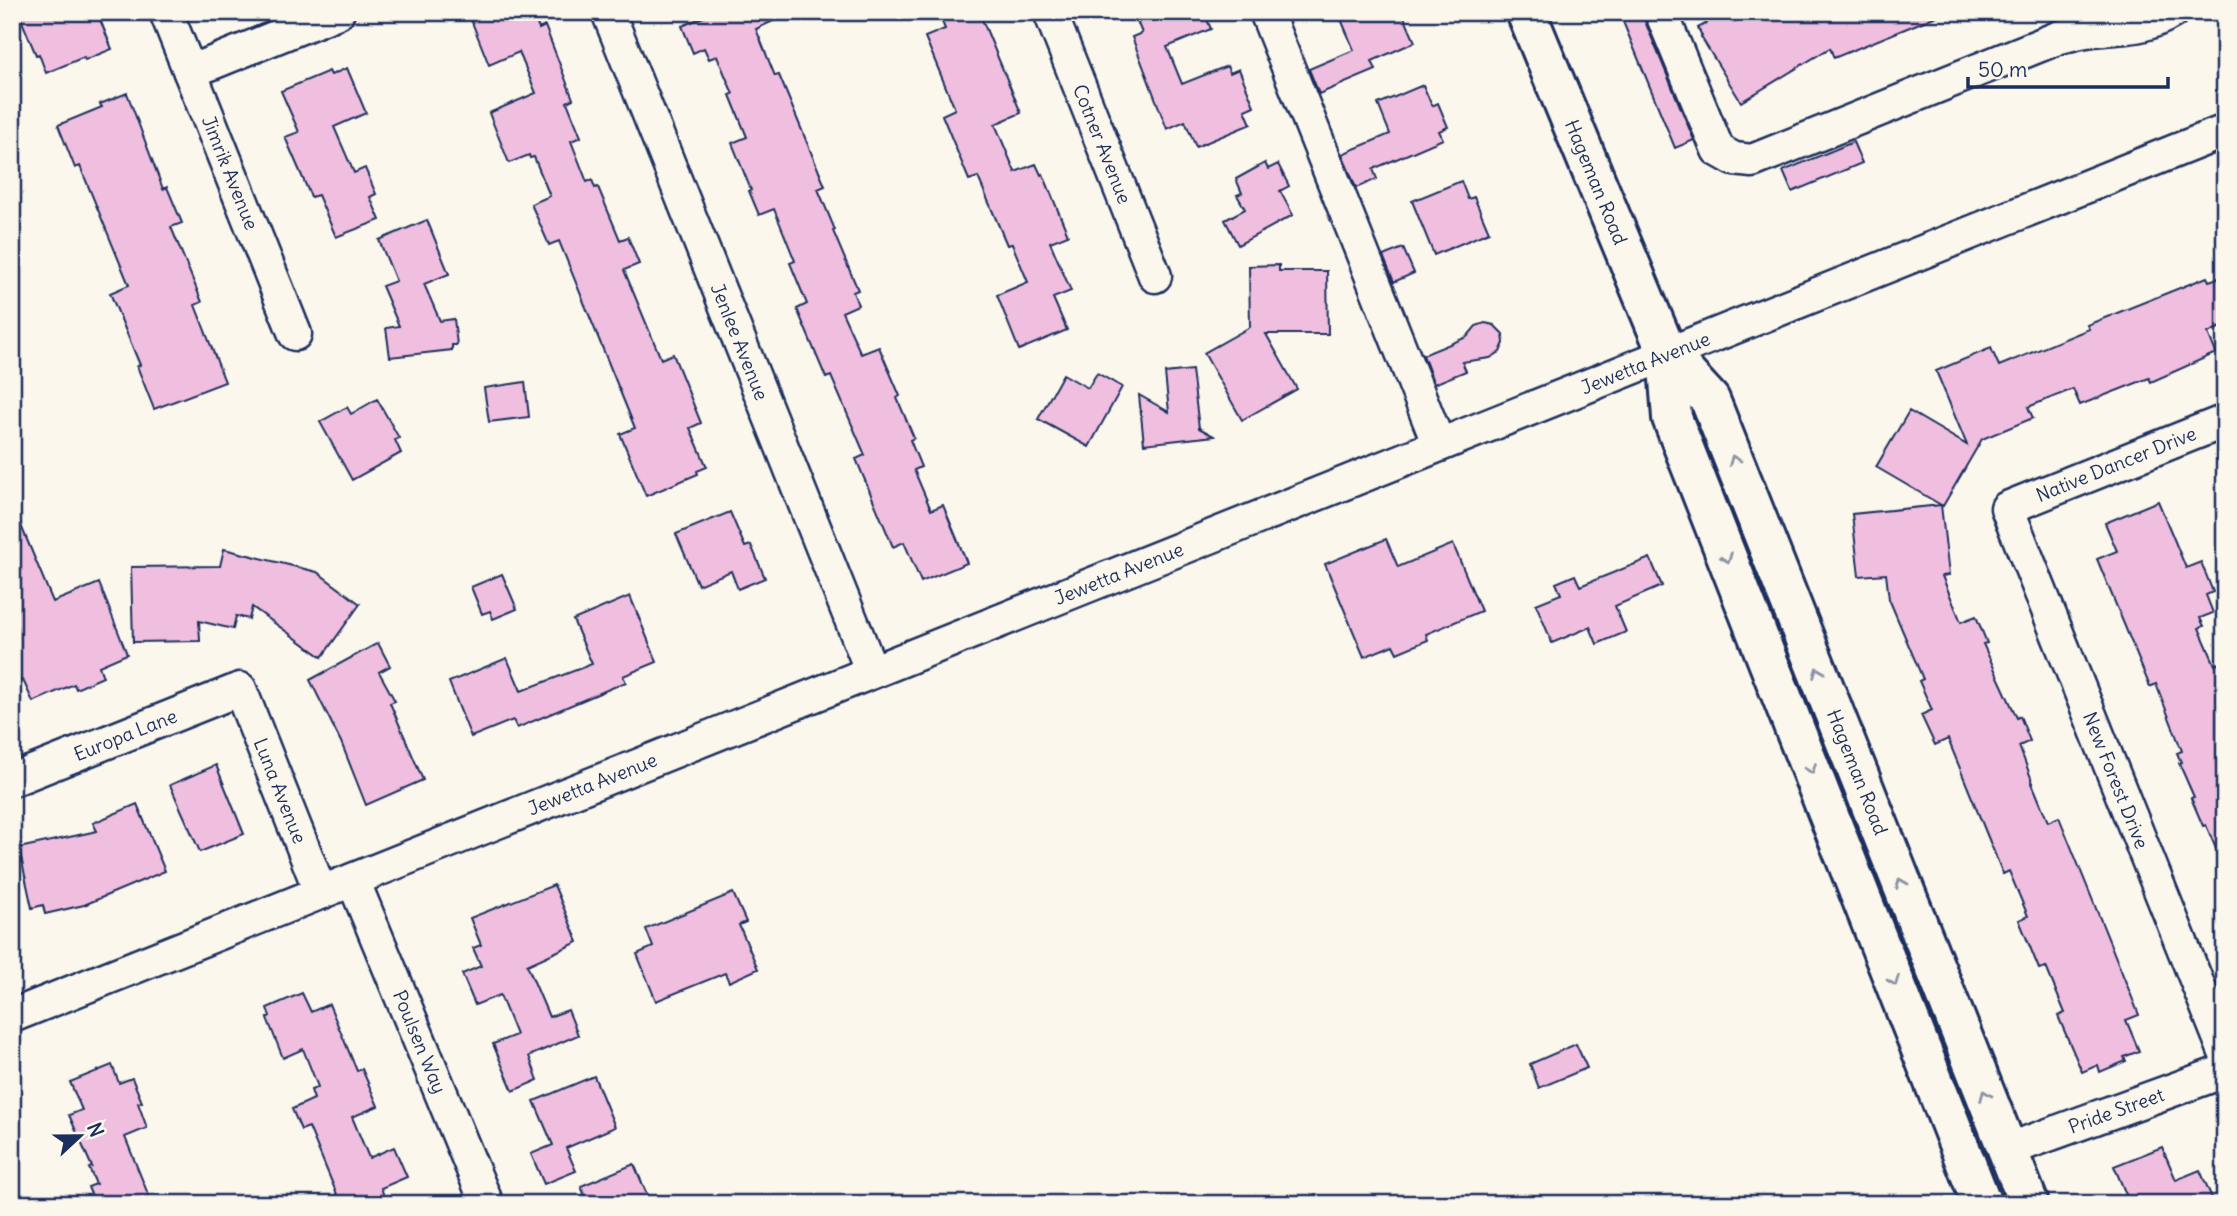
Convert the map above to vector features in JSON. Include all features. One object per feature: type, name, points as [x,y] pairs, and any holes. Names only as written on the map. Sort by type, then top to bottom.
[{"type":"main road","name":"Hageman Road","points":[[1526,12],[1667,353],[1672,418],[1982,1204]]},
{"type":"main road","name":"Hageman Road","points":[[1667,353],[1710,400],[2029,1204]]},
{"type":"street","name":"Jimrik Avenue","points":[[166,12],[295,334]]},
{"type":"street","points":[[190,72],[338,12]]},
{"type":"street","name":"Jenlee Avenue","points":[[608,12],[872,673]]},
{"type":"street","name":"Cotner Avenue","points":[[1050,12],[1155,276]]},
{"type":"street","points":[[1266,12],[1439,445]]},
{"type":"street","points":[[1661,12],[1717,150],[1734,159],[1752,161],[2060,37],[2091,30],[2128,29],[2157,21],[2172,12]]},
{"type":"street","name":"Jewetta Avenue","points":[[12,1016],[2225,131]]},
{"type":"street","name":"Native Dancer Drive","points":[[2007,508],[2225,421]]},
{"type":"street","name":"New Forest Drive","points":[[2007,508],[2225,1052]]},
{"type":"street","name":"Europa Lane","points":[[12,780],[240,689]]},
{"type":"street","name":"Luna Avenue","points":[[240,689],[321,893]]},
{"type":"street","name":"Poulsen Way","points":[[354,880],[487,1204]]},
{"type":"street","name":"Pride Street","points":[[2007,1150],[2225,1071]]},
{"type":"building","points":[[18,12],[97,12],[112,49],[46,73]]},
{"type":"building","points":[[468,12],[532,12],[539,29],[545,26],[573,99],[567,102],[581,137],[571,141],[587,182],[592,180],[595,188],[598,187],[620,240],[628,237],[639,264],[624,270],[661,359],[673,354],[701,423],[690,428],[707,467],[697,471],[698,474],[646,496],[620,434],[635,428],[559,241],[549,245],[531,204],[550,196],[534,157],[530,158],[529,155],[509,163],[489,113],[536,93],[519,52],[489,65]]},
{"type":"building","points":[[715,12],[792,12],[756,29],[775,76],[779,75],[825,186],[818,189],[858,290],[853,292],[858,305],[842,312],[861,354],[879,347],[914,438],[910,440],[921,467],[914,470],[931,510],[943,505],[967,563],[921,582],[904,542],[893,547],[856,459],[865,455],[831,376],[826,378],[797,309],[807,304],[790,263],[795,261],[774,209],[759,215],[749,191],[751,190],[732,143],[747,137],[717,56],[709,59],[704,48],[693,53],[682,26]]},
{"type":"building","points":[[938,12],[979,12],[1021,113],[995,124],[1015,172],[1036,164],[1041,175],[1043,174],[1068,235],[1050,242],[1071,291],[1053,298],[1067,330],[1019,350],[997,295],[1028,282],[1012,244],[1007,245],[978,177],[969,180],[942,115],[955,109],[925,37],[945,29]]},
{"type":"building","points":[[1133,12],[1204,12],[1211,29],[1167,47],[1182,84],[1227,66],[1230,73],[1239,69],[1254,106],[1245,110],[1251,124],[1196,147],[1185,121],[1167,129],[1132,37],[1142,33]]},
{"type":"building","points":[[1338,12],[1402,12],[1415,42],[1372,61],[1376,70],[1319,94],[1309,69],[1354,50]]},
{"type":"building","points":[[1619,12],[1643,12],[1694,140],[1675,148]]},
{"type":"building","points":[[1701,12],[1944,13],[1834,58],[1830,48],[1741,102],[1701,37],[1698,28],[1707,23]]},
{"type":"building","points":[[347,68],[366,113],[334,127],[354,173],[365,168],[376,194],[370,197],[380,220],[336,237],[318,195],[311,197],[285,137],[299,132],[281,91],[329,71],[331,75]]},
{"type":"building","points":[[1423,85],[1432,106],[1438,103],[1448,127],[1439,131],[1443,139],[1373,169],[1377,179],[1356,188],[1342,154],[1390,134],[1378,104]]},
{"type":"building","points":[[127,93],[163,189],[167,187],[182,223],[171,227],[202,302],[195,305],[225,382],[154,409],[137,366],[140,365],[110,293],[129,285],[80,166],[75,168],[58,125],[102,107],[100,104]]},
{"type":"building","points":[[1853,142],[1862,163],[1792,192],[1783,171]]},
{"type":"building","points":[[1265,163],[1268,169],[1278,164],[1289,186],[1280,191],[1293,215],[1238,245],[1225,220],[1245,209],[1237,195],[1242,193],[1236,179]]},
{"type":"building","points":[[1461,181],[1468,199],[1474,197],[1489,232],[1434,255],[1412,201]]},
{"type":"building","points":[[427,220],[449,274],[424,284],[440,321],[454,319],[457,345],[452,345],[452,350],[390,357],[386,328],[399,326],[382,286],[396,281],[379,240]]},
{"type":"building","points":[[1403,248],[1414,273],[1394,282],[1383,256]]},
{"type":"building","points":[[1279,265],[1279,271],[1327,271],[1328,334],[1266,334],[1297,389],[1242,420],[1204,353],[1250,327],[1249,266]]},
{"type":"building","points":[[2207,277],[2209,281],[2218,278],[2225,292],[2225,325],[2208,333],[2216,353],[2151,382],[2149,378],[2080,405],[2073,389],[2028,407],[2033,418],[1982,439],[1943,506],[1876,467],[1909,411],[1967,445],[1936,371],[1991,348],[1999,366],[2089,329],[2087,325]]},
{"type":"building","points":[[1485,323],[1494,325],[1503,334],[1504,343],[1500,352],[1490,358],[1462,362],[1466,371],[1434,384],[1423,355],[1467,337],[1476,326]]},
{"type":"building","points":[[1192,370],[1199,428],[1214,436],[1144,444],[1139,395],[1169,412],[1165,373]]},
{"type":"building","points":[[1097,373],[1122,387],[1089,447],[1038,419],[1063,374],[1088,388]]},
{"type":"building","points":[[525,382],[529,417],[489,422],[484,388]]},
{"type":"building","points":[[377,399],[399,438],[395,440],[401,453],[352,480],[320,422],[347,407],[351,414]]},
{"type":"building","points":[[2158,501],[2186,568],[2201,562],[2213,592],[2206,595],[2213,613],[2200,618],[2204,626],[2199,628],[2215,665],[2220,663],[2225,675],[2225,870],[2191,798],[2194,797],[2177,753],[2182,751],[2156,684],[2150,687],[2097,559],[2117,551],[2105,523]]},
{"type":"building","points":[[12,504],[53,602],[99,583],[127,654],[99,666],[103,677],[76,689],[74,684],[33,702],[23,680],[12,685]]},
{"type":"building","points":[[1941,505],[1949,575],[1942,576],[1961,622],[1976,616],[1987,643],[1983,644],[2030,741],[2019,746],[2032,783],[2048,822],[2059,817],[2139,1015],[2126,1020],[2139,1051],[2124,1057],[2126,1061],[2100,1072],[2098,1065],[2082,1072],[2058,1016],[2065,1013],[2046,967],[2039,969],[2019,920],[2028,916],[2009,871],[2003,874],[1948,739],[1935,745],[1921,715],[1932,710],[1919,681],[1923,679],[1889,599],[1886,574],[1859,576],[1852,514]]},
{"type":"building","points":[[730,512],[745,547],[751,545],[765,578],[738,589],[731,571],[698,585],[676,534]]},
{"type":"building","points":[[1386,539],[1398,567],[1453,544],[1481,611],[1426,634],[1428,640],[1397,653],[1393,645],[1364,657],[1325,564]]},
{"type":"building","points":[[224,549],[317,572],[360,604],[322,657],[252,607],[249,619],[236,616],[233,629],[199,621],[200,641],[133,642],[131,567],[220,566]]},
{"type":"building","points":[[1650,558],[1662,586],[1615,606],[1626,632],[1597,644],[1590,627],[1552,643],[1536,604],[1561,594],[1556,583],[1575,575],[1580,586]]},
{"type":"building","points":[[502,574],[517,609],[493,619],[490,611],[482,614],[471,587]]},
{"type":"building","points":[[630,596],[657,662],[623,676],[626,682],[517,728],[513,720],[471,737],[449,682],[507,658],[521,691],[592,664],[573,620]]},
{"type":"building","points":[[378,643],[390,666],[379,672],[395,701],[390,703],[423,780],[366,805],[341,742],[310,680]]},
{"type":"building","points":[[216,765],[244,834],[200,852],[170,785]]},
{"type":"building","points":[[137,804],[165,871],[84,905],[45,914],[43,905],[32,908],[19,848],[97,831],[93,823]]},
{"type":"building","points":[[554,885],[578,942],[527,965],[549,1017],[568,1010],[578,1035],[529,1056],[538,1080],[513,1091],[493,1044],[516,1035],[500,995],[475,1005],[462,974],[481,966],[473,948],[481,945],[470,918]]},
{"type":"building","points":[[733,893],[746,922],[739,925],[758,969],[729,982],[725,973],[656,1001],[637,954],[653,947],[646,929]]},
{"type":"building","points":[[302,993],[311,1012],[329,1004],[357,1071],[362,1069],[378,1106],[352,1117],[369,1158],[394,1147],[407,1177],[381,1188],[387,1204],[341,1204],[309,1127],[301,1130],[292,1109],[314,1099],[311,1090],[318,1087],[303,1049],[283,1058],[267,1018],[270,1016],[267,1008]]},
{"type":"building","points":[[1576,1044],[1587,1068],[1539,1088],[1530,1064]]},
{"type":"building","points":[[112,1065],[119,1083],[132,1078],[142,1102],[138,1103],[147,1128],[125,1137],[152,1204],[95,1204],[88,1187],[96,1184],[89,1168],[92,1167],[69,1115],[82,1110],[70,1082]]},
{"type":"building","points":[[594,1076],[615,1127],[566,1148],[576,1171],[544,1184],[531,1154],[553,1145],[534,1101]]},
{"type":"building","points":[[2162,1147],[2176,1180],[2200,1170],[2212,1198],[2199,1204],[2130,1204],[2114,1166]]},
{"type":"building","points":[[634,1164],[651,1204],[588,1204],[581,1186]]}]
